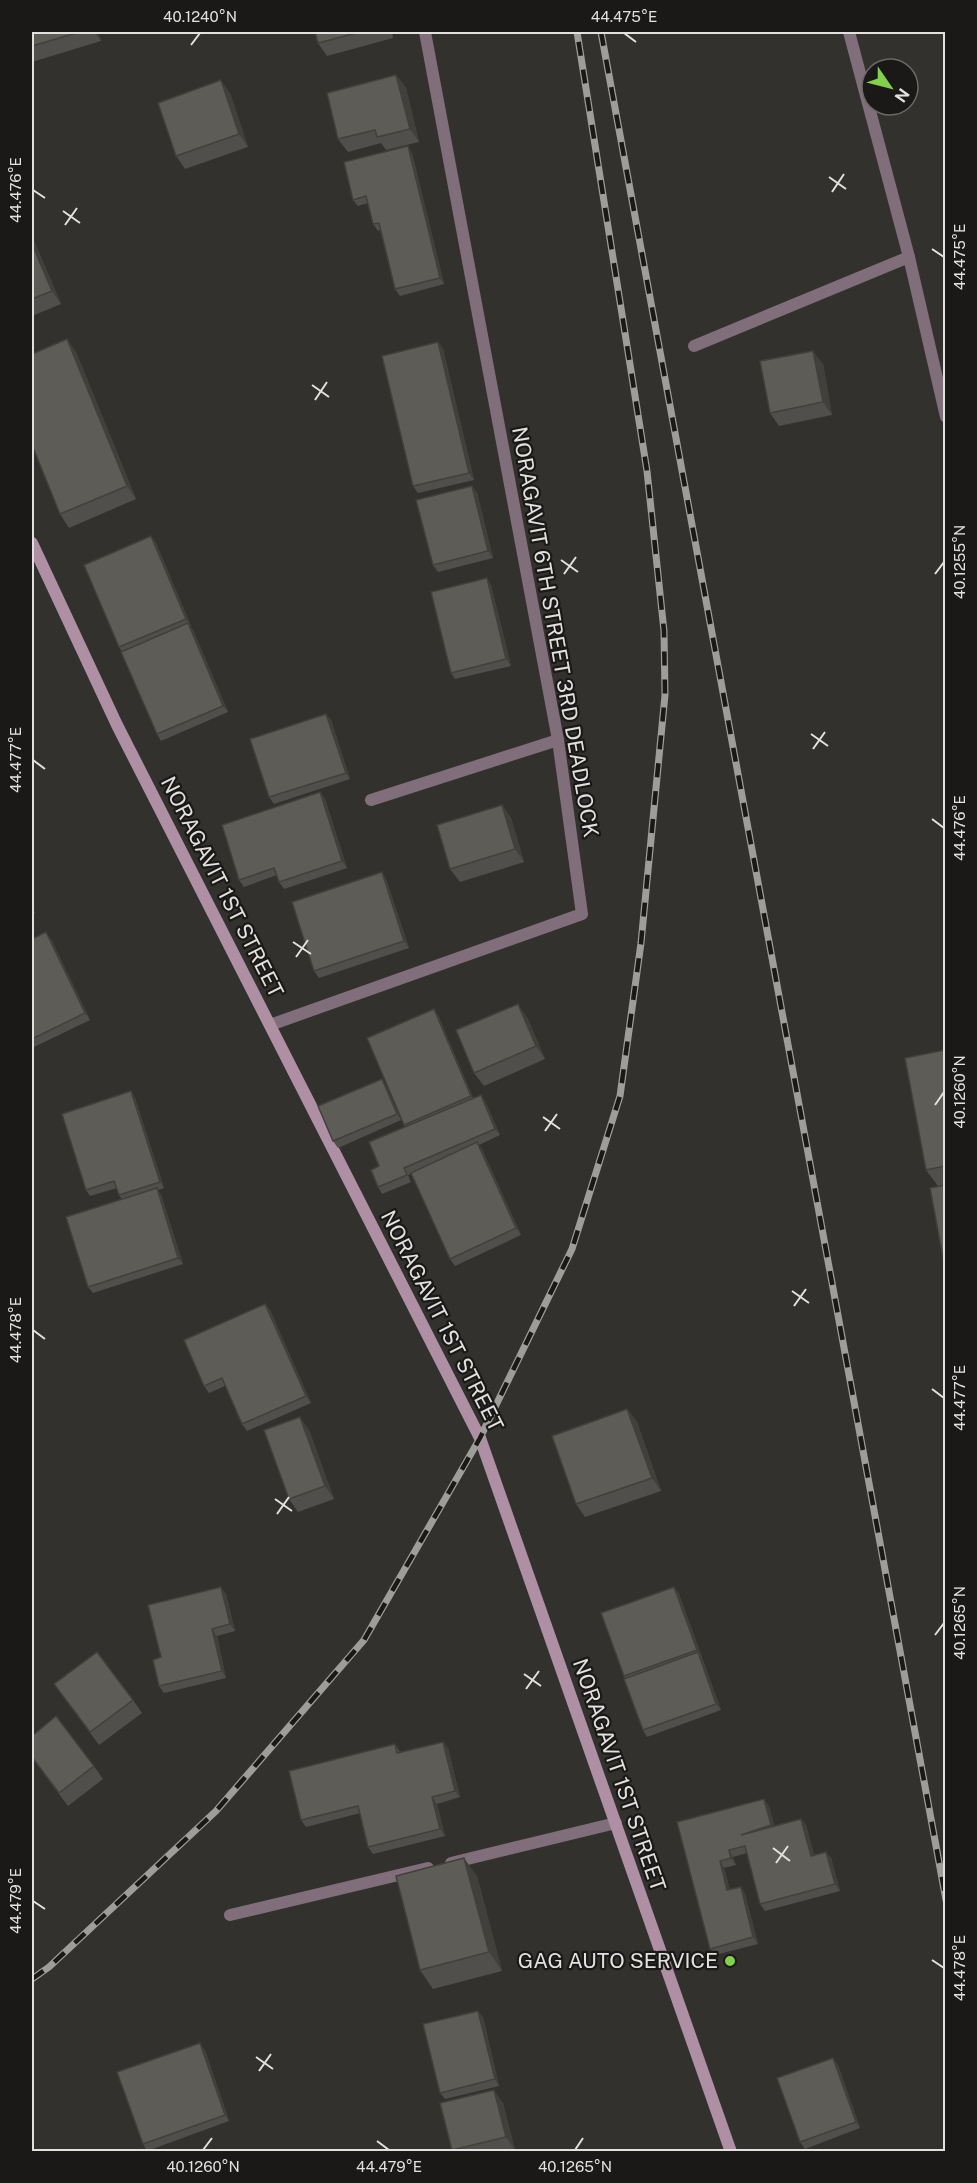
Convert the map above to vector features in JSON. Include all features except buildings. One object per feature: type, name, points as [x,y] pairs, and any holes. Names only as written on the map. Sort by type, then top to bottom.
[{"type":"main road","name":"NORAGAVIT 1ST STREET","points":[[32,543],[117,725],[480,1438],[731,2151]]},
{"type":"street","name":"NORAGAVIT 6TH STREET 3RD DEADLOCK","points":[[270,1025],[582,914],[558,740],[425,32]]},
{"type":"street","points":[[849,32],[909,257],[945,417]]},
{"type":"street","points":[[694,346],[909,257]]},
{"type":"street","points":[[371,800],[558,740]]},
{"type":"street","points":[[230,1915],[616,1823]]},
{"type":"railway","points":[[32,1979],[49,1967],[216,1811],[364,1640],[480,1438],[572,1249],[620,1096],[641,943],[665,695],[664,631],[647,471],[577,32]]},
{"type":"railway","points":[[601,32],[946,1900]]},
{"type":"place","name":"GAG AUTO SERVICE","points":[[730,1961]]}]
